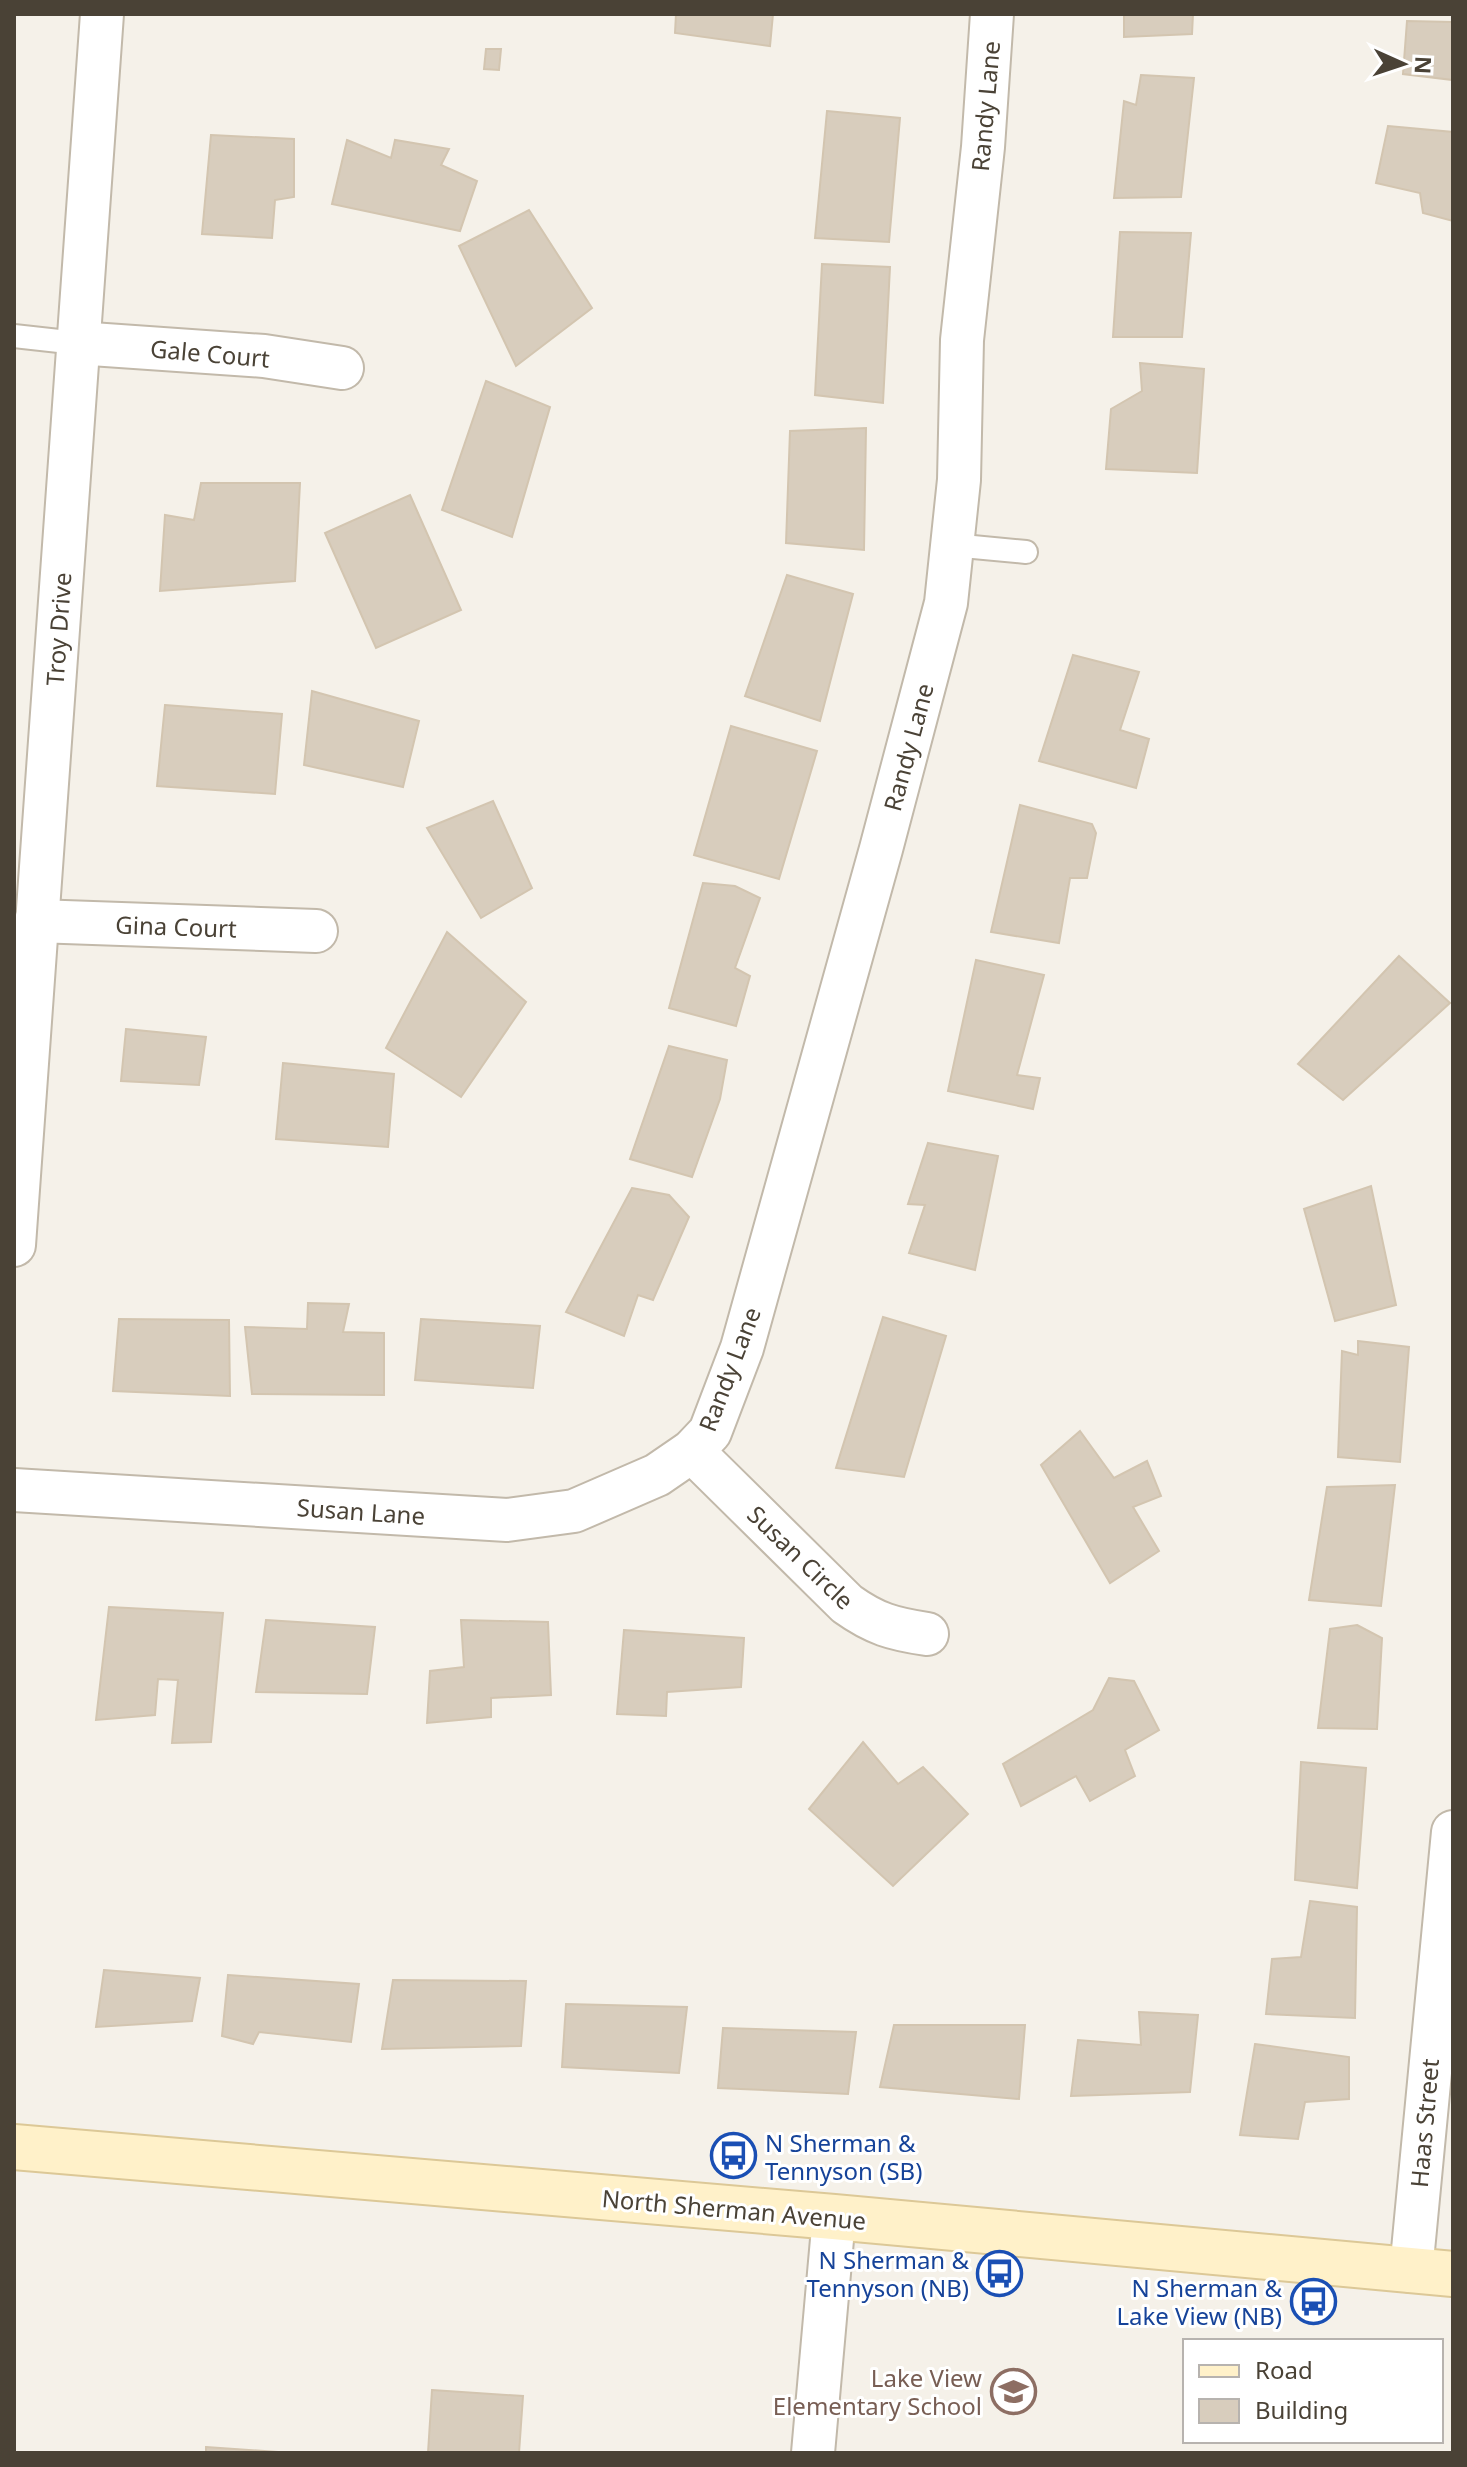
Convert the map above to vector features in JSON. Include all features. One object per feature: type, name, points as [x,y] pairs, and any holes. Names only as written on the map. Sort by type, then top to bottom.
[{"type":"street","name":"Troy Drive","points":[[14,1245],[102,14]]},
{"type":"street","name":"Randy Lane","points":[[692,1451],[710,1432],[742,1348],[942,618],[959,480],[962,340],[983,147],[992,14]]},
{"type":"street","name":"Gale Court","points":[[77,343],[264,356],[342,368]]},
{"type":"street","name":"Gina Court","points":[[36,921],[316,931]]},
{"type":"street","name":"Susan Lane","points":[[14,1490],[507,1520],[574,1511],[657,1475],[692,1451]]},
{"type":"street","name":"Susan Circle","points":[[692,1451],[847,1604],[870,1620],[890,1628],[927,1634]]},
{"type":"street","name":"Haas Street","points":[[1432,2272],[1453,1832]]},
{"type":"street","name":"North Sherman Avenue","points":[[14,2147],[1432,2272]]},
{"type":"street","points":[[813,2453],[834,2217]]},
{"type":"lane","points":[[14,336],[77,343]]},
{"type":"lane","points":[[952,545],[1026,552]]},
{"type":"building","points":[[676,14],[773,14],[770,46],[675,33]]},
{"type":"building","points":[[1124,14],[1193,14],[1192,34],[1124,37]]},
{"type":"building","points":[[1407,21],[1453,22],[1453,80],[1403,74]]},
{"type":"building","points":[[486,49],[501,49],[499,70],[484,69]]},
{"type":"building","points":[[1141,75],[1194,78],[1181,197],[1114,198],[1124,101],[1136,105]]},
{"type":"building","points":[[827,111],[900,118],[889,242],[815,238]]},
{"type":"building","points":[[1388,126],[1453,132],[1453,221],[1423,213],[1420,193],[1376,183]]},
{"type":"building","points":[[211,135],[294,139],[294,197],[275,200],[272,238],[202,234]]},
{"type":"building","points":[[347,140],[391,158],[395,140],[449,149],[441,165],[477,181],[460,231],[332,204]]},
{"type":"building","points":[[529,210],[592,308],[516,366],[459,246]]},
{"type":"building","points":[[1120,232],[1191,233],[1182,337],[1113,337]]},
{"type":"building","points":[[822,264],[890,267],[883,403],[815,395]]},
{"type":"building","points":[[1140,363],[1204,369],[1197,473],[1106,469],[1111,409],[1142,391]]},
{"type":"building","points":[[486,381],[550,407],[512,537],[442,510]]},
{"type":"building","points":[[866,428],[864,550],[786,543],[790,431]]},
{"type":"building","points":[[201,483],[300,483],[295,581],[160,591],[165,515],[194,520]]},
{"type":"building","points":[[410,495],[461,610],[376,648],[325,533]]},
{"type":"building","points":[[787,575],[853,594],[820,721],[745,696]]},
{"type":"building","points":[[1073,655],[1139,672],[1120,730],[1149,739],[1136,788],[1039,761]]},
{"type":"building","points":[[312,691],[419,721],[403,787],[304,765]]},
{"type":"building","points":[[165,705],[282,714],[275,794],[157,786]]},
{"type":"building","points":[[731,726],[817,751],[779,879],[694,855]]},
{"type":"building","points":[[493,801],[532,888],[481,918],[427,828]]},
{"type":"building","points":[[1020,805],[1092,824],[1096,833],[1087,878],[1070,878],[1059,943],[991,932]]},
{"type":"building","points":[[703,883],[735,886],[760,898],[735,968],[750,976],[736,1026],[669,1008]]},
{"type":"building","points":[[447,932],[526,1002],[461,1097],[386,1048]]},
{"type":"building","points":[[1399,956],[1450,1003],[1343,1100],[1298,1064]]},
{"type":"building","points":[[976,960],[1044,975],[1017,1075],[1040,1078],[1033,1109],[948,1091]]},
{"type":"building","points":[[126,1029],[206,1037],[199,1085],[121,1081]]},
{"type":"building","points":[[669,1046],[727,1060],[720,1099],[692,1177],[630,1159]]},
{"type":"building","points":[[283,1063],[394,1074],[388,1147],[276,1139]]},
{"type":"building","points":[[928,1143],[998,1156],[975,1270],[909,1253],[925,1205],[908,1204]]},
{"type":"building","points":[[1371,1186],[1396,1305],[1335,1321],[1304,1209]]},
{"type":"building","points":[[632,1188],[669,1195],[689,1217],[653,1300],[638,1295],[624,1336],[566,1312]]},
{"type":"building","points":[[308,1303],[349,1304],[343,1332],[384,1333],[384,1395],[252,1394],[245,1327],[307,1329]]},
{"type":"building","points":[[883,1317],[946,1336],[904,1477],[836,1468]]},
{"type":"building","points":[[119,1319],[229,1320],[230,1396],[113,1391]]},
{"type":"building","points":[[421,1319],[540,1326],[533,1388],[415,1380]]},
{"type":"building","points":[[1358,1341],[1409,1347],[1400,1462],[1338,1457],[1342,1351],[1358,1355]]},
{"type":"building","points":[[1080,1431],[1114,1478],[1147,1461],[1161,1496],[1133,1507],[1159,1551],[1110,1583],[1041,1465]]},
{"type":"building","points":[[1395,1485],[1381,1606],[1309,1600],[1327,1487]]},
{"type":"building","points":[[109,1607],[223,1613],[211,1742],[172,1743],[178,1680],[158,1679],[155,1715],[96,1720]]},
{"type":"building","points":[[266,1620],[375,1627],[367,1694],[256,1692]]},
{"type":"building","points":[[461,1620],[548,1622],[551,1695],[491,1698],[491,1717],[427,1723],[430,1671],[464,1667]]},
{"type":"building","points":[[1357,1625],[1382,1638],[1377,1729],[1318,1728],[1330,1629]]},
{"type":"building","points":[[624,1630],[744,1638],[741,1687],[667,1692],[666,1716],[617,1714]]},
{"type":"building","points":[[1109,1678],[1134,1681],[1159,1730],[1125,1750],[1135,1776],[1090,1801],[1076,1776],[1021,1806],[1003,1764],[1093,1710]]},
{"type":"building","points":[[863,1742],[898,1784],[923,1767],[968,1814],[893,1886],[809,1809]]},
{"type":"building","points":[[1301,1762],[1366,1768],[1357,1888],[1295,1880]]},
{"type":"building","points":[[1310,1901],[1357,1907],[1355,2018],[1266,2014],[1272,1959],[1301,1957]]},
{"type":"building","points":[[104,1970],[200,1978],[192,2021],[96,2027]]},
{"type":"building","points":[[228,1975],[359,1984],[351,2042],[259,2032],[253,2044],[222,2036]]},
{"type":"building","points":[[393,1980],[526,1981],[521,2046],[382,2049]]},
{"type":"building","points":[[566,2004],[687,2007],[679,2073],[562,2067]]},
{"type":"building","points":[[1139,2012],[1198,2015],[1190,2092],[1071,2096],[1078,2040],[1141,2045]]},
{"type":"building","points":[[894,2025],[1025,2025],[1019,2099],[880,2087]]},
{"type":"building","points":[[723,2028],[856,2032],[848,2094],[718,2088]]},
{"type":"building","points":[[1255,2044],[1349,2057],[1349,2099],[1305,2102],[1298,2139],[1240,2135]]},
{"type":"building","points":[[432,2390],[523,2396],[519,2453],[428,2453]]},
{"type":"building","points":[[206,2447],[292,2453],[206,2453]]},
{"type":"place","name":"N Sherman & Tennyson (SB)","points":[[734,2156]]},
{"type":"place","name":"N Sherman & Tennyson (NB)","points":[[1000,2273]]},
{"type":"place","name":"N Sherman & Lake View (NB)","points":[[1313,2301]]},
{"type":"place","name":"Lake View Elementary School","points":[[1013,2391]]}]
